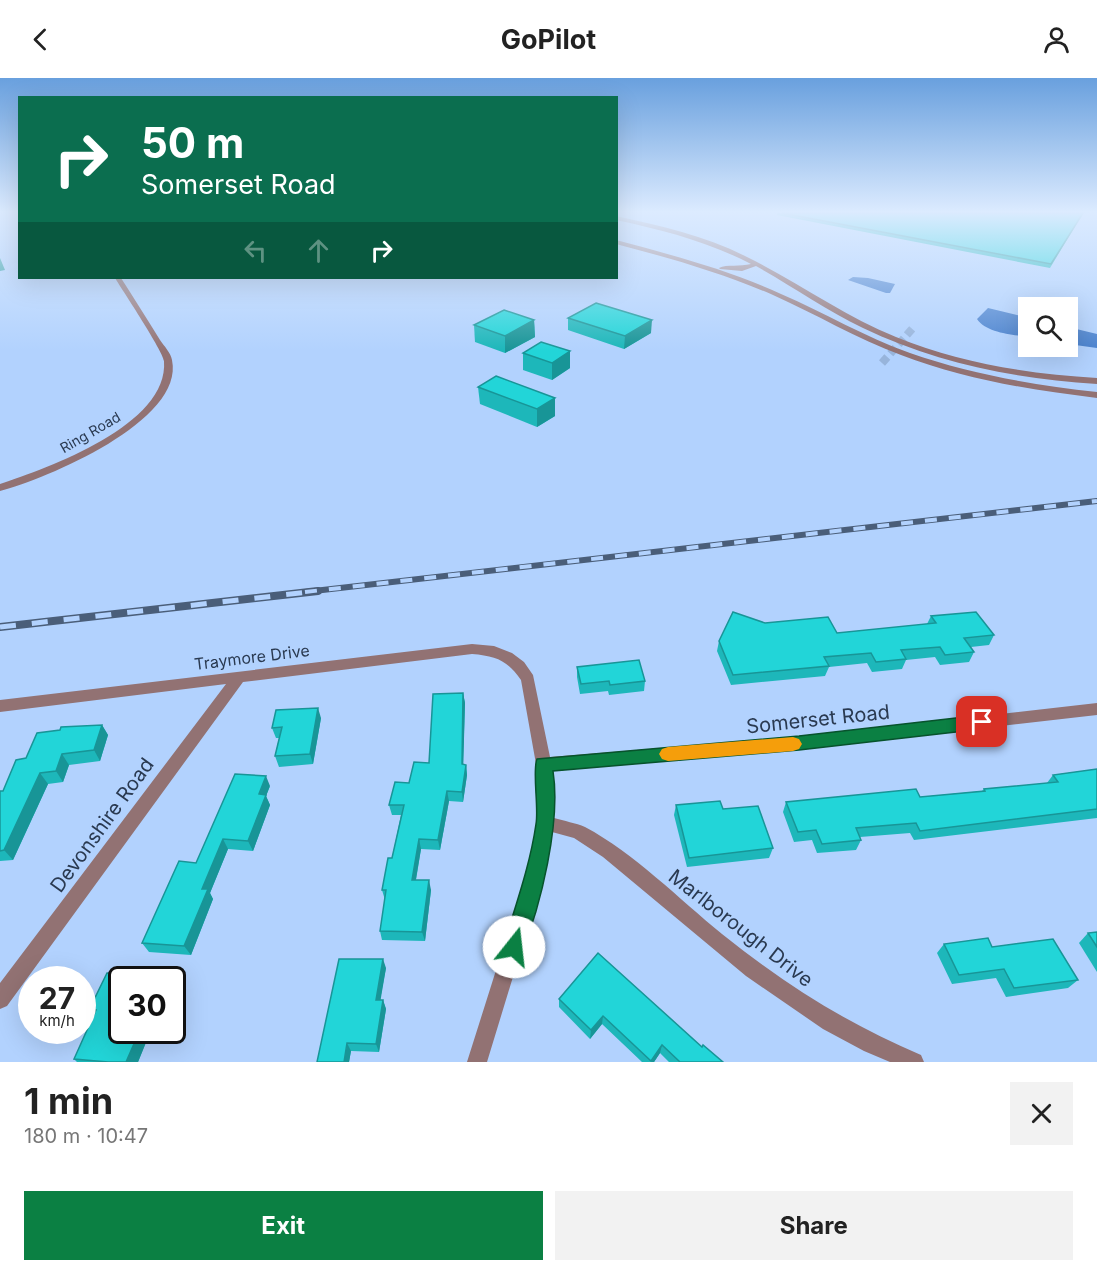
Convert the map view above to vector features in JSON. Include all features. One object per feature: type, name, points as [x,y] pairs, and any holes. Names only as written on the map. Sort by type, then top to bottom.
[{"type":"street","points":[[676,259],[761,287],[875,342],[940,365],[1008,382],[1097,395]]},
{"type":"street","points":[[684,259],[724,269],[742,269],[756,264]]},
{"type":"street","points":[[745,259],[865,326],[916,347],[993,367],[1097,381]]},
{"type":"street","name":"Ring Road","points":[[0,488],[63,464],[113,437],[144,413],[165,387],[169,369],[165,353],[119,279]]},
{"type":"street","name":"Traymore Drive","points":[[0,706],[472,649],[494,651],[519,666],[528,680],[544,764]]},
{"type":"street","name":"Devonshire Road","points":[[0,999],[239,676]]},
{"type":"street","name":"Somerset Road","points":[[544,764],[799,743],[1097,709]]},
{"type":"street","points":[[477,1062],[532,885],[546,823],[544,764]]},
{"type":"street","name":"Marlborough Drive","points":[[546,823],[578,832],[609,851],[805,1008],[870,1044],[914,1062]]},
{"type":"water","points":[[853,277],[895,284],[890,293],[886,293],[848,280]]},
{"type":"water","points":[[988,308],[1018,315],[1018,335],[987,327],[977,319]]},
{"type":"water","points":[[1078,329],[1097,334],[1097,348],[1078,345]]},
{"type":"building","points":[[1024,259],[1054,259],[1051,264]]},
{"type":"building","points":[[596,303],[652,320],[625,336],[568,318]]},
{"type":"building","points":[[504,310],[534,320],[505,336],[474,325]]},
{"type":"building","points":[[541,342],[570,351],[552,363],[523,353]]},
{"type":"building","points":[[496,376],[555,398],[537,409],[478,387]]},
{"type":"building","points":[[733,612],[765,623],[828,617],[837,633],[936,623],[931,616],[976,612],[994,635],[964,638],[974,652],[945,655],[940,647],[901,650],[906,659],[876,662],[871,653],[824,657],[829,666],[733,675],[719,641]]},
{"type":"building","points":[[639,660],[645,681],[610,685],[609,681],[581,684],[577,667]]},
{"type":"building","points":[[463,693],[462,764],[466,765],[462,792],[447,791],[438,840],[419,839],[412,880],[429,880],[422,932],[380,931],[386,890],[382,890],[388,858],[392,858],[404,805],[389,805],[395,782],[409,783],[414,762],[429,763],[433,694]]},
{"type":"building","points":[[318,708],[310,754],[275,756],[282,727],[272,728],[276,710]]},
{"type":"building","points":[[102,725],[94,750],[62,754],[56,771],[40,773],[4,850],[0,851],[0,791],[3,791],[16,760],[26,758],[37,733],[60,730],[61,727]]},
{"type":"building","points":[[1097,769],[1097,809],[920,831],[916,823],[856,828],[861,840],[822,844],[816,830],[798,832],[786,802],[916,789],[920,797],[985,791],[984,789],[1058,782],[1053,775]]},
{"type":"building","points":[[235,774],[266,776],[259,794],[266,795],[248,841],[223,839],[202,889],[208,889],[184,946],[142,943],[179,861],[196,863]]},
{"type":"building","points":[[720,801],[723,809],[758,806],[773,848],[689,858],[676,805]]},
{"type":"building","points":[[1097,932],[1097,947],[1088,933]]},
{"type":"building","points":[[988,938],[992,947],[1053,939],[1078,980],[1014,988],[1004,969],[959,975],[944,944]]},
{"type":"building","points":[[598,953],[702,1047],[703,1045],[723,1062],[680,1062],[662,1045],[651,1061],[603,1016],[591,1030],[559,999]]},
{"type":"building","points":[[339,959],[383,959],[376,1000],[383,1000],[376,1044],[347,1043],[344,1062],[317,1062]]},
{"type":"building","points":[[108,973],[108,1044],[134,1044],[126,1062],[74,1059],[81,1044],[96,1044],[96,996]]},
{"type":"tunnel","points":[[882,363],[913,328]]},
{"type":"railway","points":[[305,592],[1097,501]]},
{"type":"railway","points":[[0,627],[318,591]]},
{"type":"slow traffic","points":[[668,754],[793,744]]},
{"type":"route","points":[[514,947],[532,885],[546,823],[544,764],[799,743],[982,722]]}]
